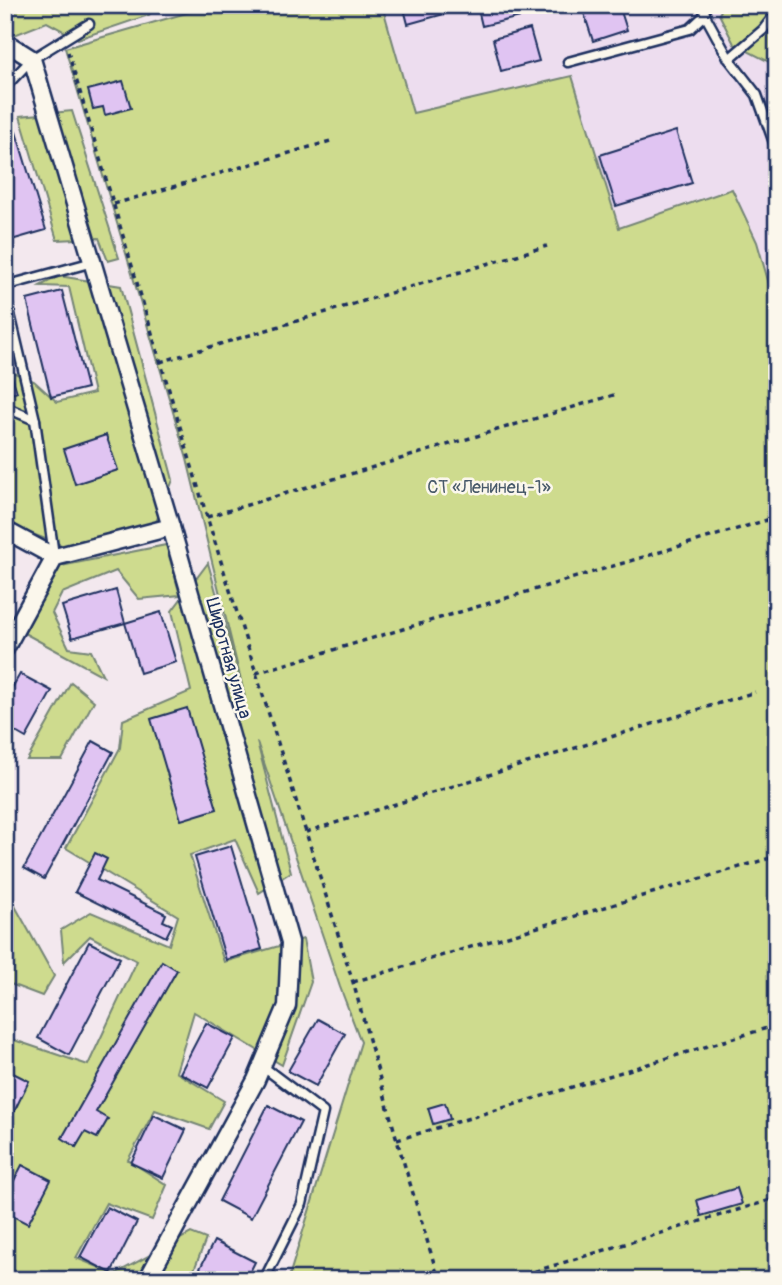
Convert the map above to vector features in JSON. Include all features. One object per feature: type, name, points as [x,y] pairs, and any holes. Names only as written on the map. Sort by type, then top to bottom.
[{"type":"street","points":[[5,42],[32,60]]},
{"type":"street","name":"Широтная улица","points":[[32,60],[171,527],[290,942],[287,1006],[262,1066],[147,1280]]},
{"type":"street","points":[[5,649],[10,626],[55,557],[171,527]]},
{"type":"street","points":[[5,530],[55,557]]},
{"type":"lane","points":[[568,62],[690,29],[705,10],[729,59],[757,95],[777,151]]},
{"type":"lane","points":[[729,59],[763,30],[777,12]]},
{"type":"lane","points":[[5,87],[32,60],[89,24]]},
{"type":"lane","points":[[5,286],[93,262]]},
{"type":"lane","points":[[5,293],[35,420],[55,557]]},
{"type":"lane","points":[[5,407],[35,420]]},
{"type":"lane","points":[[262,1066],[323,1112],[302,1204],[264,1280]]},
{"type":"path","points":[[65,39],[207,517],[353,982],[439,1280]]},
{"type":"path","points":[[113,204],[334,140]]},
{"type":"path","points":[[160,362],[547,246]]},
{"type":"path","points":[[207,517],[617,394]]},
{"type":"path","points":[[255,673],[777,517]]},
{"type":"path","points":[[305,832],[755,692]]},
{"type":"path","points":[[353,982],[777,856]]},
{"type":"path","points":[[397,1140],[777,1025]]},
{"type":"path","points":[[506,1280],[777,1198]]},
{"type":"shaded area","points":[[382,5],[777,5],[777,312],[757,242],[619,228],[572,76],[413,113]]},
{"type":"green space","points":[[5,5],[157,5],[149,15],[78,39],[47,22],[12,36],[5,32]]},
{"type":"green space","name":"СТ «Ленинец-1»","points":[[214,5],[382,5],[413,113],[572,76],[619,228],[732,189],[757,242],[777,312],[777,1280],[288,1280],[361,1042],[257,742],[291,872],[259,893],[235,839],[190,855],[224,962],[303,939],[311,982],[282,1065],[194,1012],[176,1072],[224,1101],[209,1129],[155,1110],[128,1160],[167,1185],[152,1220],[106,1203],[76,1258],[115,1274],[191,1233],[206,1239],[190,1280],[5,1280],[5,1037],[88,1065],[137,961],[90,936],[64,962],[61,930],[91,912],[169,945],[178,916],[66,848],[120,748],[123,720],[191,691],[172,611],[208,563],[245,697],[187,459],[65,48]]},
{"type":"green space","points":[[724,5],[777,5],[777,66],[734,44],[719,14]]},
{"type":"green space","points":[[72,111],[119,258],[108,261],[99,238],[57,240],[20,116]]},
{"type":"green space","points":[[59,276],[121,286],[173,480],[156,522],[64,546],[5,522],[5,369],[34,381],[57,402],[94,393],[69,287],[40,286]]},
{"type":"green space","points":[[166,545],[180,595],[139,599],[116,571],[62,593],[52,613],[69,648],[91,651],[103,676],[24,633],[61,566]]},
{"type":"green space","points":[[71,682],[94,701],[62,760],[27,760]]},
{"type":"green space","points":[[5,888],[54,976],[42,996],[5,982]]},
{"type":"building","points":[[403,5],[449,5],[451,12],[408,24]]},
{"type":"building","points":[[477,5],[526,5],[529,15],[482,26]]},
{"type":"building","points":[[598,5],[619,5],[627,30],[593,41],[583,10]]},
{"type":"building","points":[[530,29],[539,61],[501,71],[493,39]]},
{"type":"building","points":[[123,81],[131,108],[105,115],[103,107],[93,109],[88,90]]},
{"type":"building","points":[[676,131],[692,183],[616,206],[600,155]]},
{"type":"building","points":[[16,132],[46,230],[8,241],[5,231],[5,135]]},
{"type":"building","points":[[62,291],[87,388],[51,397],[27,300]]},
{"type":"building","points":[[5,354],[17,392],[5,396]]},
{"type":"building","points":[[106,435],[118,470],[75,484],[64,449]]},
{"type":"building","points":[[116,590],[125,623],[72,638],[62,606]]},
{"type":"building","points":[[161,612],[176,662],[140,673],[125,623]]},
{"type":"building","points":[[20,674],[52,691],[26,738],[5,726],[5,700]]},
{"type":"building","points":[[187,708],[217,809],[181,820],[151,719]]},
{"type":"building","points":[[93,741],[113,752],[44,879],[24,868]]},
{"type":"building","points":[[231,846],[262,949],[226,960],[195,857]]},
{"type":"building","points":[[95,853],[107,859],[97,880],[166,914],[163,921],[172,925],[166,937],[75,892]]},
{"type":"building","points":[[89,942],[120,958],[69,1055],[38,1038]]},
{"type":"building","points":[[162,961],[177,970],[96,1112],[108,1119],[97,1138],[85,1132],[76,1147],[62,1138]]},
{"type":"building","points":[[318,1019],[345,1034],[316,1086],[288,1071]]},
{"type":"building","points":[[206,1023],[235,1038],[208,1088],[180,1073]]},
{"type":"building","points":[[5,1069],[29,1081],[12,1116],[5,1113]]},
{"type":"building","points":[[445,1103],[450,1119],[433,1124],[428,1108]]},
{"type":"building","points":[[268,1105],[301,1122],[251,1218],[219,1201]]},
{"type":"building","points":[[154,1115],[186,1130],[163,1178],[131,1163]]},
{"type":"building","points":[[22,1165],[51,1180],[28,1224],[5,1212],[5,1198]]},
{"type":"building","points":[[737,1188],[742,1204],[701,1216],[697,1200]]},
{"type":"building","points":[[107,1207],[137,1222],[111,1273],[80,1257]]},
{"type":"building","points":[[214,1241],[255,1262],[246,1280],[194,1280]]}]
